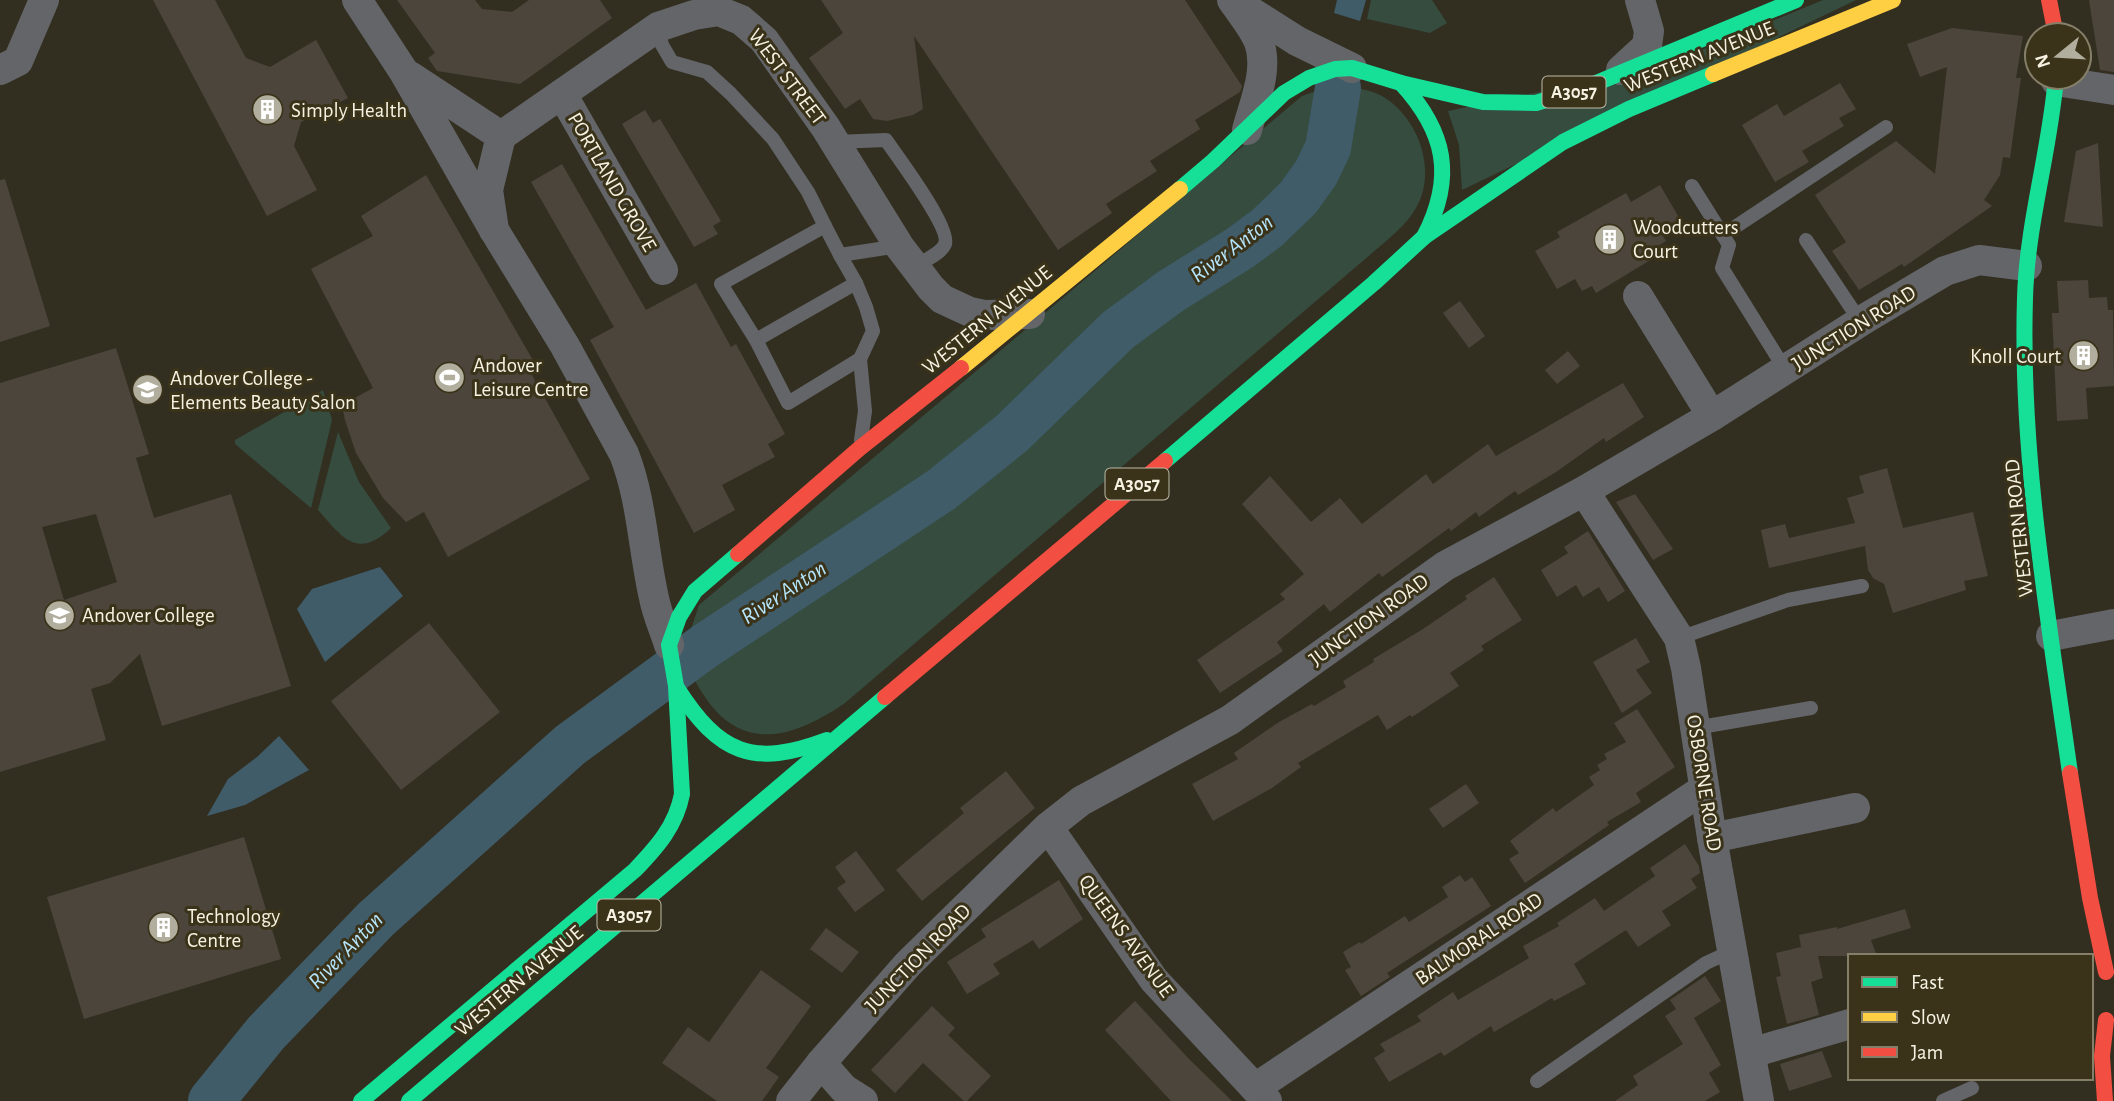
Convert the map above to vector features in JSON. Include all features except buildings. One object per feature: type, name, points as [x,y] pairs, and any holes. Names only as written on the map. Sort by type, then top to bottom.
[{"type":"main road","name":"WESTERN AVENUE","points":[[361,1101],[635,870],[664,839],[679,810],[682,794],[676,686],[670,650],[683,609],[706,580],[860,448],[1030,314],[1247,130],[1284,93],[1322,72],[1352,68],[1401,83],[1483,102],[1519,104],[1552,99],[1612,77],[1796,0]]},
{"type":"main road","name":"WESTERN AVENUE","points":[[409,1101],[1393,267],[1424,237],[1521,169],[1595,124],[1892,0]]},
{"type":"main road","points":[[2049,0],[2053,21]]},
{"type":"main road","name":"WESTERN AVENUE","points":[[1401,83],[1414,96],[1432,123],[1443,161],[1440,206],[1424,237]]},
{"type":"main road","name":"WESTERN ROAD","points":[[2055,91],[2028,266],[2025,320],[2029,409],[2051,636],[2085,880],[2110,972]]},
{"type":"main road","name":"WESTERN AVENUE","points":[[676,686],[687,705],[712,734],[739,749],[756,754],[782,755],[797,752],[848,730]]},
{"type":"main road","points":[[2093,983],[2110,972]]},
{"type":"main road","points":[[2093,1009],[2110,1021],[2102,1056],[2105,1101]]},
{"type":"street","points":[[0,70],[19,61],[44,0]]},
{"type":"street","points":[[357,0],[404,72],[494,230],[565,346],[624,454],[640,509],[653,596],[670,650]]},
{"type":"street","points":[[1232,0],[1297,41],[1352,68]]},
{"type":"street","points":[[1232,0],[1255,33],[1263,63],[1247,130]]},
{"type":"street","points":[[1642,5],[1668,38],[1709,36]]},
{"type":"street","points":[[1612,77],[1647,46],[1649,31],[1642,5]]},
{"type":"street","name":"WEST STREET","points":[[501,136],[658,27],[719,6],[754,29],[835,142],[906,257],[931,288],[954,306],[984,315],[1030,314]]},
{"type":"street","points":[[404,72],[501,136],[488,190],[494,230]]},
{"type":"street","points":[[2093,86],[2114,90]]},
{"type":"street","name":"PORTLAND GROVE","points":[[562,94],[663,270]]},
{"type":"street","name":"JUNCTION ROAD","points":[[791,1101],[908,964],[1048,827],[1080,801],[1230,720],[1445,566],[1584,491],[1712,416],[1786,371],[1860,321],[1945,271],[1979,260],[2028,266]]},
{"type":"street","points":[[1638,296],[1712,416]]},
{"type":"street","name":"OSBORNE ROAD","points":[[1584,491],[1679,638],[1751,1053],[1752,1097]]},
{"type":"street","points":[[2051,636],[2114,624]]},
{"type":"street","name":"BALMORAL ROAD","points":[[1261,1095],[1704,789]]},
{"type":"street","points":[[1712,838],[1855,808]]},
{"type":"street","name":"QUEENS AVENUE","points":[[1048,827],[1154,980],[1261,1095]]},
{"type":"street","points":[[1751,1053],[1848,1025]]},
{"type":"street","points":[[821,1063],[849,1097]]},
{"type":"lane","points":[[658,27],[662,45],[672,62],[707,72],[773,139],[808,192],[856,283],[873,331],[860,359],[865,411],[860,448]]},
{"type":"lane","points":[[1723,235],[1886,127]]},
{"type":"lane","points":[[835,142],[886,140],[946,234],[945,244],[940,250],[906,257],[840,255]]},
{"type":"lane","points":[[1692,186],[1729,246],[1722,268],[1786,371]]},
{"type":"lane","points":[[825,226],[722,284],[756,340],[788,403],[860,359]]},
{"type":"lane","points":[[1806,240],[1860,321]]},
{"type":"lane","points":[[756,340],[856,283]]},
{"type":"lane","points":[[1679,638],[1787,600],[1862,586]]},
{"type":"lane","points":[[1695,728],[1811,708]]},
{"type":"lane","points":[[1536,1081],[1706,963],[1732,951]]},
{"type":"lane","points":[[1943,1101],[1972,1088]]},
{"type":"green space","points":[[1371,0],[1432,0],[1447,23],[1430,33],[1367,19]]},
{"type":"green space","points":[[1823,0],[1856,0],[1462,190],[1459,145],[1448,111],[1660,67]]},
{"type":"green space","points":[[1335,84],[1382,96],[1406,117],[1414,131],[1421,146],[1425,177],[1416,208],[1402,227],[845,703],[808,724],[772,734],[754,733],[737,727],[720,715],[698,687],[689,664],[688,641],[699,605],[1302,96]]},
{"type":"green space","points":[[323,390],[332,420],[311,508],[235,444],[235,440]]},
{"type":"green space","points":[[338,432],[359,482],[391,528],[369,543],[351,542],[318,510]]},
{"type":"water","points":[[1337,0],[1366,0],[1360,21],[1334,13]]},
{"type":"water","points":[[380,567],[403,596],[325,662],[297,609],[312,589]]},
{"type":"water","points":[[279,736],[309,770],[245,805],[207,816],[228,779]]},
{"type":"waterway","name":"River Anton","points":[[211,1101],[266,1033],[376,919],[570,745],[705,646],[941,490],[1012,433],[1118,330],[1171,291],[1267,228],[1298,198],[1316,173],[1328,148],[1338,88]]},
{"type":"traffic: fast","points":[[1180,189],[1284,93],[1309,78],[1335,69],[1352,68],[1401,83],[1483,102],[1536,103],[1582,89],[1796,0]]},
{"type":"traffic: fast","points":[[1165,461],[1424,237],[1563,142],[1629,109],[1713,74]]},
{"type":"traffic: fast","points":[[1401,83],[1428,119],[1441,156],[1440,195],[1424,237]]},
{"type":"traffic: fast","points":[[2054,91],[2030,242],[2025,298],[2025,357],[2037,536],[2070,773]]},
{"type":"traffic: fast","points":[[361,1101],[635,870],[664,835],[675,816],[682,794],[676,686],[669,645],[679,617],[695,591],[738,554]]},
{"type":"traffic: fast","points":[[677,688],[708,728],[723,741],[740,749],[778,753],[827,740]]},
{"type":"traffic: fast","points":[[409,1101],[885,697]]},
{"type":"traffic: slow","points":[[1713,74],[1893,0]]},
{"type":"traffic: slow","points":[[961,368],[1180,189]]},
{"type":"traffic: jam","points":[[2049,0],[2053,21]]},
{"type":"traffic: jam","points":[[738,554],[860,448],[961,368]]},
{"type":"traffic: jam","points":[[885,697],[1165,461]]},
{"type":"traffic: jam","points":[[2070,773],[2090,898],[2106,972]]},
{"type":"traffic: jam","points":[[2105,1101],[2102,1056],[2106,1020]]},
{"type":"place","name":"Simply Health","points":[[268,110]]},
{"type":"place","name":"Woodcutters Court","points":[[1610,239]]},
{"type":"place","name":"Knoll Court","points":[[2084,356]]},
{"type":"place","name":"Andover Leisure Centre","points":[[450,377]]},
{"type":"place","name":"Andover College - Elements Beauty Salon","points":[[147,390]]},
{"type":"place","name":"Andover College","points":[[59,615]]},
{"type":"place","name":"Technology Centre","points":[[164,928]]}]
